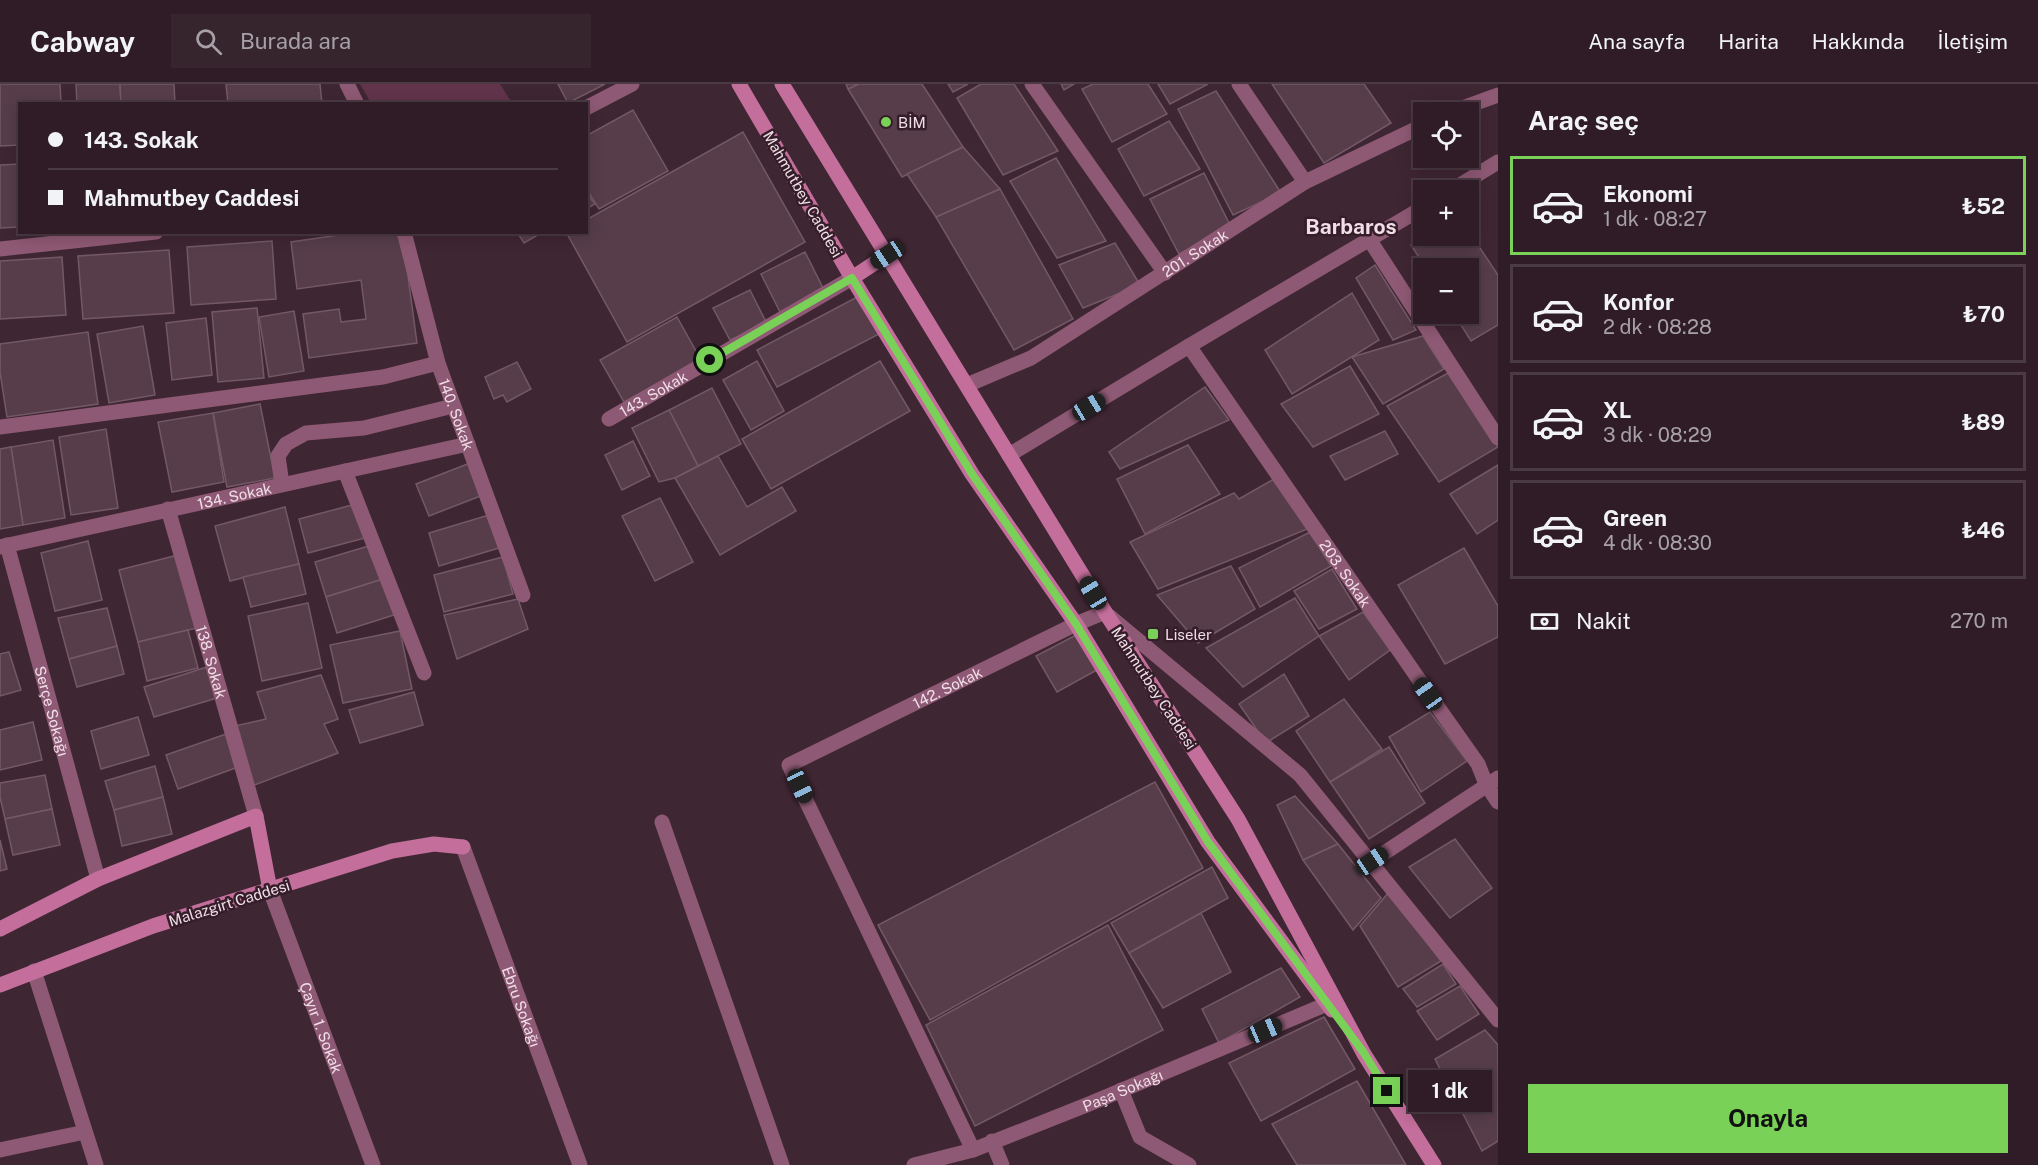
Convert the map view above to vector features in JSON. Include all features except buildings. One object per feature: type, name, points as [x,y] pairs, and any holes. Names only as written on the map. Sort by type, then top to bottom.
[{"type":"main road","name":"Mahmutbey Caddesi","points":[[739,84],[852,278],[972,474],[1076,624],[1208,842],[1364,1053]]},
{"type":"main road","name":"Mahmutbey Caddesi","points":[[782,84],[1105,612],[1238,819],[1364,1053],[1434,1165]]},
{"type":"main road","points":[[852,278],[887,255]]},
{"type":"main road","points":[[0,929],[98,879],[256,816],[270,890]]},
{"type":"main road","name":"Malazgirt Caddesi","points":[[0,985],[153,926],[392,851],[434,844],[463,847]]},
{"type":"street","points":[[347,84],[356,102]]},
{"type":"street","points":[[588,107],[632,84]]},
{"type":"street","points":[[1032,84],[1165,273]]},
{"type":"street","points":[[1239,84],[1305,182]]},
{"type":"street","points":[[1479,102],[1498,95]]},
{"type":"street","name":"201. Sokak","points":[[967,385],[1031,358],[1305,182],[1413,130]]},
{"type":"street","points":[[1468,180],[1498,162]]},
{"type":"street","points":[[1009,455],[1413,213]]},
{"type":"street","points":[[0,249],[138,234]]},
{"type":"street","name":"140. Sokak","points":[[405,234],[438,363],[523,595]]},
{"type":"street","points":[[1369,239],[1498,438]]},
{"type":"street","name":"143. Sokak","points":[[609,419],[852,278]]},
{"type":"street","name":"203. Sokak","points":[[1189,346],[1435,704],[1492,781],[1498,802]]},
{"type":"street","points":[[0,427],[382,377],[438,363]]},
{"type":"street","points":[[282,484],[278,456],[286,444],[306,433],[364,428],[453,406]]},
{"type":"street","name":"134. Sokak","points":[[4,546],[468,444]]},
{"type":"street","points":[[345,471],[424,673]]},
{"type":"street","name":"138. Sokak","points":[[168,509],[256,816]]},
{"type":"street","name":"Serçe Sokağı","points":[[4,546],[98,879]]},
{"type":"street","points":[[1105,612],[1300,775],[1372,861],[1498,1020]]},
{"type":"street","name":"142. Sokak","points":[[973,1150],[789,765],[1076,624],[1105,612]]},
{"type":"street","points":[[1372,861],[1492,781]]},
{"type":"street","points":[[662,822],[782,1165]]},
{"type":"street","name":"Ebru Sokağı","points":[[463,847],[580,1165]]},
{"type":"street","name":"Çayır 1. Sokak","points":[[270,890],[373,1165]]},
{"type":"street","points":[[34,971],[96,1165]]},
{"type":"street","name":"Paşa Sokağı","points":[[915,1165],[973,1150],[1327,1004]]},
{"type":"street","points":[[1120,1090],[1140,1137],[1189,1165]]},
{"type":"street","points":[[0,1150],[85,1132]]},
{"type":"street","points":[[992,1141],[1002,1165]]},
{"type":"shaded area","points":[[360,84],[500,84],[511,102],[370,102]]},
{"type":"place","name":"BİM","points":[[886,122]]},
{"type":"place","name":"Liseler","points":[[1153,634]]},
{"type":"district","name":"Barbaros","points":[[1351,226]]},
{"type":"route","points":[[710,360],[852,278],[972,474],[1076,624],[1208,842],[1364,1053],[1387,1091]]}]
